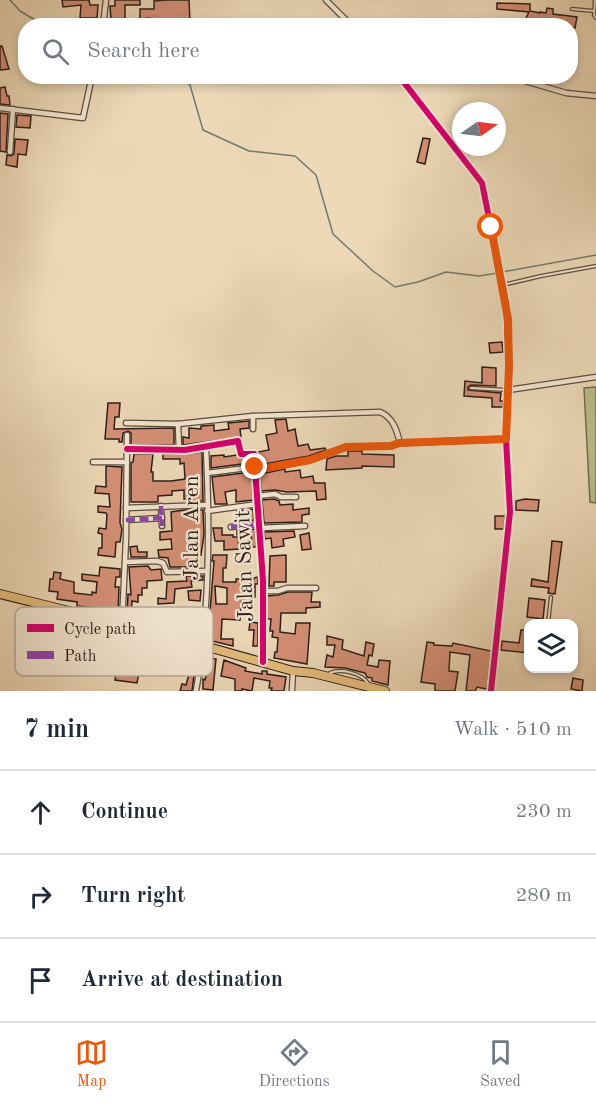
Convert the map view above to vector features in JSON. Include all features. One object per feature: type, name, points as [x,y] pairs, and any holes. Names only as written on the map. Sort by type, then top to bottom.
[{"type":"highway","points":[[0,594],[53,607]]},
{"type":"highway","points":[[213,648],[293,670],[385,691]]},
{"type":"street","points":[[104,18],[106,0]]},
{"type":"street","points":[[326,0],[344,18]]},
{"type":"street","points":[[0,108],[83,118],[90,84]]},
{"type":"street","points":[[405,84],[482,183],[508,319],[506,439],[510,512],[491,691]]},
{"type":"street","points":[[536,84],[566,93],[596,96]]},
{"type":"street","points":[[10,152],[13,109]]},
{"type":"street","points":[[508,390],[596,377]]},
{"type":"street","points":[[126,423],[178,424],[253,416],[382,412],[395,427],[399,443]]},
{"type":"street","points":[[253,416],[253,429]]},
{"type":"street","points":[[178,424],[179,450]]},
{"type":"street","points":[[123,607],[127,435]]},
{"type":"street","points":[[207,473],[310,460],[346,447],[506,439]]},
{"type":"street","points":[[127,449],[179,450],[239,442],[242,454],[254,454],[256,468]]},
{"type":"street","name":"Jalan Aren","points":[[205,607],[206,448]]},
{"type":"street","points":[[93,462],[127,462]]},
{"type":"street","name":"Jalan Sawit","points":[[256,468],[263,591],[263,662]]},
{"type":"street","points":[[258,496],[277,494],[281,497],[296,497]]},
{"type":"street","points":[[207,511],[258,504]]},
{"type":"street","points":[[126,508],[207,505]]},
{"type":"street","points":[[160,506],[162,526]]},
{"type":"street","points":[[126,520],[162,518]]},
{"type":"street","points":[[231,527],[304,526]]},
{"type":"street","points":[[125,562],[157,561],[163,563],[167,572],[206,572]]},
{"type":"street","points":[[263,591],[316,588]]},
{"type":"street","points":[[292,691],[293,670]]},
{"type":"street","name":"Jalan Aren","points":[[196,691],[199,676]]},
{"type":"lane","points":[[595,0],[594,17],[596,18]]},
{"type":"lane","points":[[572,9],[594,11]]},
{"type":"lane","points":[[502,283],[596,266]]},
{"type":"lane","points":[[471,388],[508,390]]},
{"type":"lane","points":[[549,619],[551,597]]},
{"type":"green space","points":[[596,387],[596,503],[590,502],[584,388]]},
{"type":"building","points":[[62,0],[89,0],[90,5],[98,5],[97,18],[80,18],[81,5],[63,7]]},
{"type":"building","points":[[115,0],[140,0],[140,5],[125,5],[125,18],[111,18],[110,6],[115,6]]},
{"type":"building","points":[[189,0],[190,18],[140,18],[140,9],[154,9],[154,1]]},
{"type":"building","points":[[497,3],[530,4],[530,11],[546,13],[547,8],[553,9],[553,14],[577,17],[526,18],[529,12],[497,9]]},
{"type":"building","points":[[0,46],[2,46],[9,69],[0,70]]},
{"type":"building","points":[[5,87],[10,105],[0,104],[0,88]]},
{"type":"building","points":[[0,113],[8,114],[6,152],[0,151]]},
{"type":"building","points":[[17,115],[31,116],[30,128],[16,127]]},
{"type":"building","points":[[423,138],[430,139],[425,164],[417,162]]},
{"type":"building","points":[[15,139],[28,140],[26,155],[18,154],[17,167],[6,165],[7,155],[14,154]]},
{"type":"building","points":[[502,342],[503,352],[490,353],[489,343]]},
{"type":"building","points":[[482,367],[496,368],[496,386],[471,385],[468,390],[501,393],[500,401],[503,401],[503,407],[492,407],[492,398],[464,396],[465,381],[482,383]]},
{"type":"building","points":[[108,403],[120,403],[119,417],[115,417],[114,429],[174,428],[174,445],[131,445],[131,433],[128,431],[123,433],[122,442],[119,442],[119,439],[105,439]]},
{"type":"building","points":[[286,419],[288,431],[295,429],[298,446],[308,444],[310,450],[325,448],[326,450],[309,456],[259,465],[258,452],[269,450],[266,435],[277,433],[275,420]]},
{"type":"building","points":[[249,421],[249,428],[240,429],[241,437],[183,445],[183,437],[189,438],[189,428],[201,429],[201,426],[214,425],[214,431],[229,429],[228,423]]},
{"type":"building","points":[[348,451],[394,455],[394,467],[362,466],[362,468],[326,470],[327,459],[348,456]]},
{"type":"building","points":[[202,452],[203,501],[184,499],[184,490],[172,491],[172,495],[158,496],[158,502],[131,502],[131,463],[134,454],[153,454],[151,472],[153,472],[153,481],[171,481],[185,479],[184,463],[180,464],[180,459],[163,459],[163,454]]},
{"type":"building","points":[[224,455],[224,457],[237,455],[240,458],[250,459],[250,463],[211,468],[211,456]]},
{"type":"building","points":[[106,466],[122,467],[120,523],[122,529],[120,542],[116,542],[115,557],[98,555],[99,548],[102,548],[102,534],[98,533],[99,528],[106,529],[107,515],[98,512],[98,506],[110,507],[109,494],[95,493],[96,486],[106,487]]},
{"type":"building","points":[[285,469],[285,472],[300,470],[301,478],[313,476],[314,483],[325,483],[326,499],[317,500],[316,491],[261,491],[260,474]]},
{"type":"building","points":[[251,472],[253,500],[236,502],[236,490],[225,492],[227,504],[215,504],[212,477]]},
{"type":"building","points":[[262,500],[279,501],[280,505],[293,504],[293,510],[309,508],[309,514],[302,515],[302,522],[264,523]]},
{"type":"building","points":[[539,500],[538,511],[516,510],[516,501]]},
{"type":"building","points":[[253,509],[254,520],[237,522],[237,511]]},
{"type":"building","points":[[203,510],[204,534],[201,555],[198,554],[198,567],[170,567],[168,558],[159,557],[158,550],[172,549],[171,539],[160,540],[160,532],[172,531],[171,512]]},
{"type":"building","points":[[495,516],[505,516],[504,529],[495,529]]},
{"type":"building","points":[[213,528],[222,528],[222,535],[238,537],[239,549],[224,550],[224,541],[215,541]]},
{"type":"building","points":[[255,529],[256,547],[252,547],[251,533],[237,535],[237,531]]},
{"type":"building","points":[[294,531],[295,537],[283,539],[284,546],[272,548],[271,538],[265,539],[264,532]]},
{"type":"building","points":[[309,533],[311,549],[302,550],[300,535]]},
{"type":"building","points":[[552,541],[562,542],[555,594],[548,593],[549,588],[531,586],[532,579],[548,582]]},
{"type":"building","points":[[137,546],[138,552],[147,552],[147,557],[131,557],[130,547]]},
{"type":"building","points":[[213,555],[227,555],[226,568],[223,568],[223,582],[236,582],[236,579],[258,577],[258,584],[255,584],[255,597],[251,597],[251,602],[241,602],[240,620],[222,619],[221,639],[233,639],[233,646],[213,641],[213,607],[210,607],[214,561],[212,561]],"holes":[[[215,586],[227,588],[227,604],[216,604]]]},
{"type":"building","points":[[286,555],[286,582],[274,582],[274,586],[269,586],[270,556]]},
{"type":"building","points":[[148,566],[151,570],[161,569],[162,580],[147,581],[147,588],[142,588],[142,595],[138,595],[138,602],[132,601],[132,607],[127,607],[128,594],[131,595],[129,567]]},
{"type":"building","points":[[100,567],[120,569],[120,577],[116,577],[115,587],[119,587],[118,607],[77,606],[77,602],[57,599],[58,592],[49,591],[50,579],[53,579],[54,572],[61,573],[60,579],[74,582],[74,593],[92,595],[92,592],[96,593],[97,582],[82,580],[82,574],[99,576]]},
{"type":"building","points":[[186,576],[203,576],[203,580],[191,581],[192,587],[175,589],[174,603],[158,604],[158,598],[166,599],[167,582],[187,581]]},
{"type":"building","points":[[201,590],[200,601],[189,600],[188,591]]},
{"type":"building","points":[[288,592],[312,592],[311,602],[320,602],[320,607],[306,608],[306,613],[281,613],[280,632],[295,634],[296,623],[310,623],[307,664],[274,658],[278,638],[272,637],[273,631],[270,631],[271,619],[267,619],[267,596]]},
{"type":"building","points":[[529,598],[545,600],[543,619],[527,617]]},
{"type":"building","points":[[250,622],[258,623],[258,646],[253,646],[254,630],[249,630]]},
{"type":"building","points":[[521,630],[524,630],[524,653],[501,650],[502,641],[519,643]]},
{"type":"building","points":[[327,636],[343,640],[342,649],[364,656],[366,642],[374,644],[372,656],[369,655],[367,665],[378,667],[379,660],[390,661],[388,685],[372,681],[372,678],[367,677],[365,673],[345,668],[325,667],[327,655],[333,657],[335,645],[327,645]]},
{"type":"building","points":[[427,642],[434,643],[434,645],[452,646],[453,643],[491,651],[487,689],[477,687],[475,691],[466,691],[470,655],[450,652],[449,671],[458,672],[455,691],[435,691],[435,684],[421,682]]},
{"type":"building","points":[[213,659],[216,659],[213,690],[203,689],[203,679],[205,680],[206,676],[213,676]]},
{"type":"building","points":[[224,660],[246,668],[245,671],[262,674],[262,671],[267,671],[267,674],[286,677],[284,691],[271,691],[270,681],[254,678],[252,691],[242,689],[242,691],[235,691],[235,679],[221,676]]},
{"type":"building","points":[[116,676],[138,676],[137,683],[115,680]]},
{"type":"building","points":[[188,676],[194,676],[192,691],[180,691],[182,684],[186,685]]},
{"type":"building","points":[[573,678],[583,680],[582,691],[571,689]]},
{"type":"waterway","points":[[10,0],[20,11],[32,18]]},
{"type":"waterway","points":[[188,84],[203,130],[249,151],[295,156],[316,175],[333,234],[373,271],[395,287],[446,272],[479,276],[498,273]]},
{"type":"waterway","points":[[502,272],[596,255]]},
{"type":"marked path","points":[[161,506],[162,526]]},
{"type":"marked path","points":[[126,520],[162,518]]},
{"type":"marked path","points":[[231,527],[260,524]]},
{"type":"cycle path","points":[[405,84],[482,183],[506,303],[509,366],[506,439],[510,512],[491,691]]},
{"type":"cycle path","points":[[127,449],[185,450],[238,441],[241,454],[254,454],[263,581],[263,662]]},
{"type":"route","points":[[255,467],[256,470],[310,460],[337,449],[352,446],[391,446],[399,443],[443,440],[506,439],[508,319],[491,227]]}]
